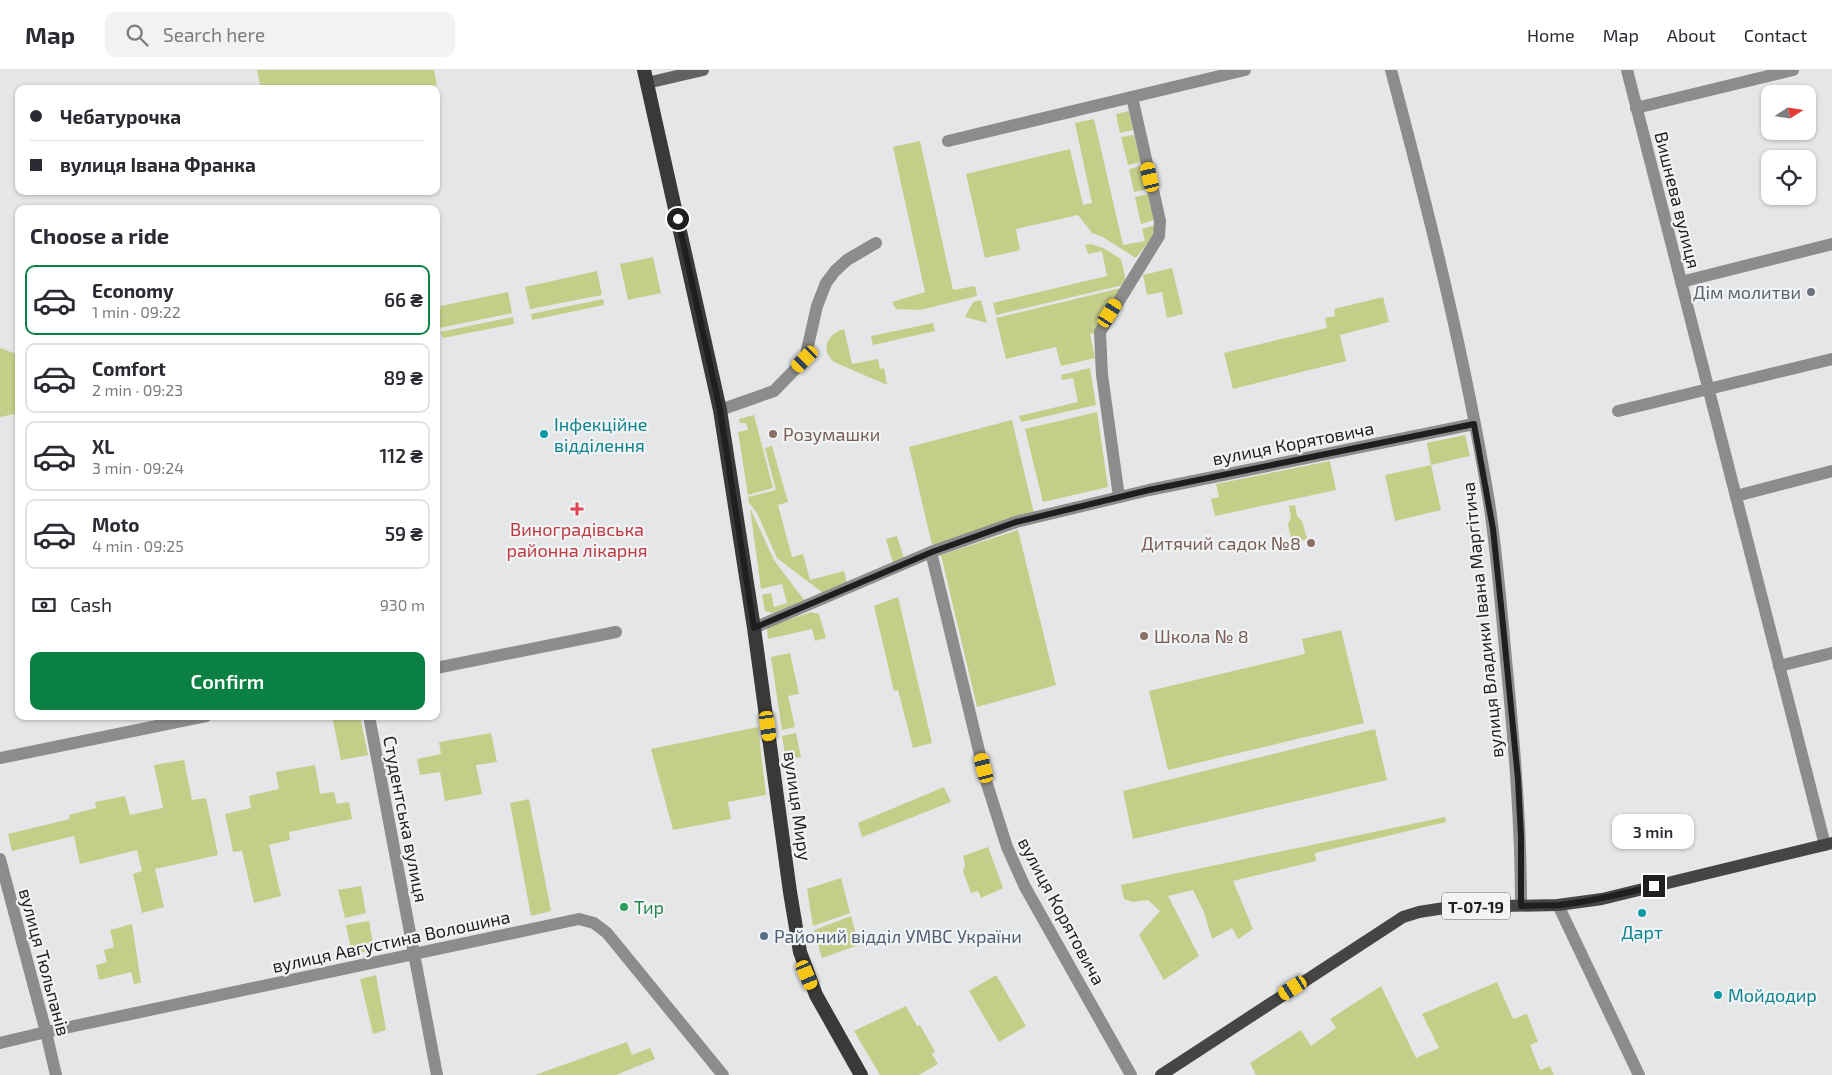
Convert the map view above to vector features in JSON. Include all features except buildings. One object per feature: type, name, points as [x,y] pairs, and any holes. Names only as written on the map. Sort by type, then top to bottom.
[{"type":"highway","name":"вулиця Миру","points":[[645,77],[720,410],[754,628],[792,909],[802,963],[816,995],[861,1075]]},
{"type":"main road","points":[[645,77],[703,70]]},
{"type":"main road","name":"Т-07-19","points":[[1161,1075],[1403,917],[1419,912],[1451,907],[1558,905],[1602,899],[1828,844]]},
{"type":"street","points":[[948,141],[1245,70]]},
{"type":"street","name":"вулиця Владики Івана Маргітича","points":[[1391,70],[1440,265],[1474,424],[1493,529],[1518,779],[1521,837],[1521,906]]},
{"type":"street","name":"Вишнева вулиця","points":[[1627,70],[1779,666],[1828,844]]},
{"type":"street","points":[[1636,108],[1793,70]]},
{"type":"street","points":[[1119,497],[1102,375],[1100,332],[1159,236],[1160,230],[1160,221],[1132,97]]},
{"type":"street","points":[[720,410],[774,391],[805,359],[817,306],[826,283],[847,260],[876,243]]},
{"type":"street","points":[[1681,282],[1832,244]]},
{"type":"street","points":[[1618,411],[1832,359]]},
{"type":"street","name":"вулиця Корятовича","points":[[754,628],[932,552],[1016,522],[1119,497],[1474,424]]},
{"type":"street","points":[[1736,496],[1832,471]]},
{"type":"street","name":"вулиця Корятовича","points":[[932,552],[987,784],[1007,847],[1025,887],[1131,1075]]},
{"type":"street","points":[[440,667],[616,632]]},
{"type":"street","points":[[1779,666],[1832,653]]},
{"type":"street","points":[[0,758],[186,720]]},
{"type":"street","name":"Студентська вулиця","points":[[370,720],[437,1075]]},
{"type":"street","name":"вулиця Тюльпанів","points":[[0,858],[56,1075]]},
{"type":"street","points":[[1558,905],[1639,1075]]},
{"type":"street","name":"вулиця Августина Волошина","points":[[0,1043],[570,920],[586,920],[594,923],[606,933],[724,1075]]},
{"type":"green space","points":[[257,70],[434,70],[437,85],[260,85]]},
{"type":"green space","points":[[1129,111],[1133,130],[1120,133],[1116,114]]},
{"type":"green space","points":[[1094,119],[1123,245],[1145,241],[1142,229],[1155,225],[1152,237],[1136,258],[1101,236],[1092,233],[1078,215],[1016,229],[1020,250],[985,258],[966,174],[1070,149],[1083,205],[1092,203],[1075,123]]},
{"type":"green space","points":[[1134,135],[1141,162],[1128,165],[1121,137]]},
{"type":"green space","points":[[920,141],[953,290],[975,286],[977,296],[920,310],[896,309],[892,302],[925,292],[893,147]]},
{"type":"green space","points":[[1142,166],[1147,189],[1134,192],[1129,169]]},
{"type":"green space","points":[[1148,194],[1154,220],[1141,224],[1135,197]]},
{"type":"green space","points":[[1091,244],[1103,248],[1121,259],[1126,281],[1123,285],[996,315],[993,303],[1107,276],[1102,251],[1088,254],[1085,245]]},
{"type":"green space","points":[[653,257],[661,293],[628,300],[620,264]]},
{"type":"green space","points":[[1172,268],[1183,314],[1167,318],[1162,292],[1147,295],[1143,275]]},
{"type":"green space","points":[[597,271],[602,295],[530,309],[525,287]]},
{"type":"green space","points":[[1121,288],[1107,312],[1103,310],[1096,321],[1100,324],[1094,333],[1090,334],[1095,358],[1061,366],[1056,347],[1006,359],[996,318]]},
{"type":"green space","points":[[508,292],[512,313],[440,328],[441,306]]},
{"type":"green space","points":[[1383,297],[1389,322],[1340,335],[1346,361],[1233,389],[1224,353],[1327,328],[1325,318],[1335,316],[1334,309]]},
{"type":"green space","points":[[603,299],[604,305],[532,320],[531,314]]},
{"type":"green space","points":[[981,300],[987,323],[965,317],[973,302]]},
{"type":"green space","points":[[513,317],[514,324],[443,338],[440,332]]},
{"type":"green space","points":[[933,323],[935,331],[873,345],[871,336]]},
{"type":"green space","points":[[844,329],[852,364],[878,359],[880,369],[884,368],[887,385],[834,362],[830,357],[827,352],[827,343],[833,335]]},
{"type":"green space","points":[[0,348],[15,354],[15,414],[0,417]]},
{"type":"green space","points":[[1090,368],[1096,405],[1021,422],[1019,416],[1078,402],[1073,378],[1062,380],[1061,375]]},
{"type":"green space","points":[[1097,412],[1108,487],[1043,502],[1025,429]]},
{"type":"green space","points":[[754,415],[773,488],[748,495],[738,432],[748,430],[746,423],[740,423],[739,419]]},
{"type":"green space","points":[[1012,420],[1034,514],[933,549],[909,447]]},
{"type":"green space","points":[[1465,435],[1470,456],[1431,465],[1427,443]]},
{"type":"green space","points":[[772,446],[788,502],[778,505],[792,557],[803,554],[810,580],[844,571],[847,583],[823,593],[777,558],[757,513],[749,503],[748,497],[776,490],[765,448]]},
{"type":"green space","points":[[1330,461],[1336,490],[1215,516],[1211,499],[1219,497],[1216,484]]},
{"type":"green space","points":[[1431,465],[1441,510],[1395,521],[1385,475]]},
{"type":"green space","points":[[1295,505],[1297,516],[1302,521],[1307,539],[1292,542],[1288,524],[1291,518],[1289,506]]},
{"type":"green space","points":[[750,508],[774,560],[804,600],[773,613],[765,611],[762,595],[771,593],[774,607],[787,603],[782,584],[761,589]]},
{"type":"green space","points":[[1018,530],[1056,685],[977,707],[941,555]]},
{"type":"green space","points":[[897,536],[904,558],[893,563],[886,539]]},
{"type":"green space","points":[[898,597],[932,743],[913,748],[898,690],[894,691],[874,606]]},
{"type":"green space","points":[[811,612],[819,614],[826,638],[815,641],[812,629],[768,639],[767,630],[770,626]]},
{"type":"green space","points":[[1341,630],[1364,723],[1168,770],[1149,691],[1305,654],[1302,639]]},
{"type":"green space","points":[[790,653],[799,694],[788,696],[795,727],[782,730],[771,657]]},
{"type":"green space","points":[[333,720],[361,720],[368,755],[341,760]]},
{"type":"green space","points":[[758,727],[766,795],[728,802],[731,819],[673,830],[651,749]]},
{"type":"green space","points":[[1375,729],[1387,780],[1133,839],[1123,791]]},
{"type":"green space","points":[[491,733],[497,762],[476,765],[482,794],[445,801],[440,772],[420,775],[417,759],[441,754],[439,742]]},
{"type":"green space","points":[[796,733],[801,757],[786,760],[782,736]]},
{"type":"green space","points":[[184,760],[192,800],[206,798],[218,855],[155,869],[164,907],[142,913],[133,874],[142,871],[137,850],[80,864],[74,836],[12,851],[8,834],[70,819],[69,815],[96,808],[95,802],[125,796],[130,815],[163,808],[154,765]]},
{"type":"green space","points":[[315,765],[320,794],[334,792],[337,804],[349,802],[352,819],[289,832],[290,840],[269,845],[281,896],[254,903],[242,851],[233,852],[225,814],[251,808],[249,796],[279,789],[276,772]]},
{"type":"green space","points":[[944,787],[951,802],[862,837],[858,823]]},
{"type":"green space","points":[[529,799],[551,911],[531,916],[510,803]]},
{"type":"green space","points":[[1445,817],[1446,822],[1315,853],[1316,861],[1233,881],[1253,929],[1238,939],[1232,928],[1212,939],[1204,912],[1193,890],[1168,896],[1199,956],[1164,980],[1139,935],[1160,911],[1148,900],[1133,902],[1124,899],[1121,885]]},
{"type":"green space","points":[[988,847],[1003,888],[981,898],[978,891],[971,893],[963,871],[965,864],[963,856]]},
{"type":"green space","points":[[841,878],[850,913],[813,926],[807,889]]},
{"type":"green space","points":[[361,886],[366,913],[345,918],[338,890]]},
{"type":"green space","points":[[851,916],[859,945],[822,958],[814,930]]},
{"type":"green space","points":[[369,921],[374,950],[352,954],[346,925]]},
{"type":"green space","points":[[132,924],[141,983],[134,984],[131,972],[99,980],[96,965],[107,962],[104,950],[114,947],[110,930]]},
{"type":"green space","points":[[376,975],[386,1030],[373,1034],[360,979]]},
{"type":"green space","points":[[996,975],[1026,1026],[999,1042],[969,991]]},
{"type":"green space","points":[[1497,982],[1513,1019],[1527,1014],[1538,1042],[1530,1045],[1540,1070],[1550,1066],[1554,1075],[1256,1075],[1250,1063],[1301,1030],[1311,1046],[1336,1028],[1330,1019],[1381,986],[1416,1058],[1439,1048],[1422,1014]]},
{"type":"green space","points":[[906,1006],[917,1026],[920,1025],[935,1052],[932,1054],[938,1064],[919,1075],[880,1075],[854,1031]]},
{"type":"green space","points":[[627,1042],[632,1055],[650,1048],[655,1059],[616,1075],[535,1075]]},
{"type":"place","name":"Дім молитви","points":[[1811,292]]},
{"type":"place","name":"Інфекційне відділення","points":[[544,434]]},
{"type":"place","name":"Розумашки","points":[[773,434]]},
{"type":"place","name":"Виноградівська районна лікарня","points":[[577,509]]},
{"type":"place","name":"Дитячий садок №8","points":[[1311,543]]},
{"type":"place","name":"Школа № 8","points":[[1144,636]]},
{"type":"place","name":"Тир","points":[[624,907]]},
{"type":"place","name":"Дарт","points":[[1642,913]]},
{"type":"place","name":"Районий відділ УМВС України","points":[[764,936]]},
{"type":"place","name":"Мойдодир","points":[[1718,995]]},
{"type":"route","points":[[678,219],[720,410],[754,628],[932,552],[1037,516],[1149,490],[1474,424],[1493,529],[1518,779],[1521,837],[1521,906],[1558,905],[1602,899],[1654,886]]}]
